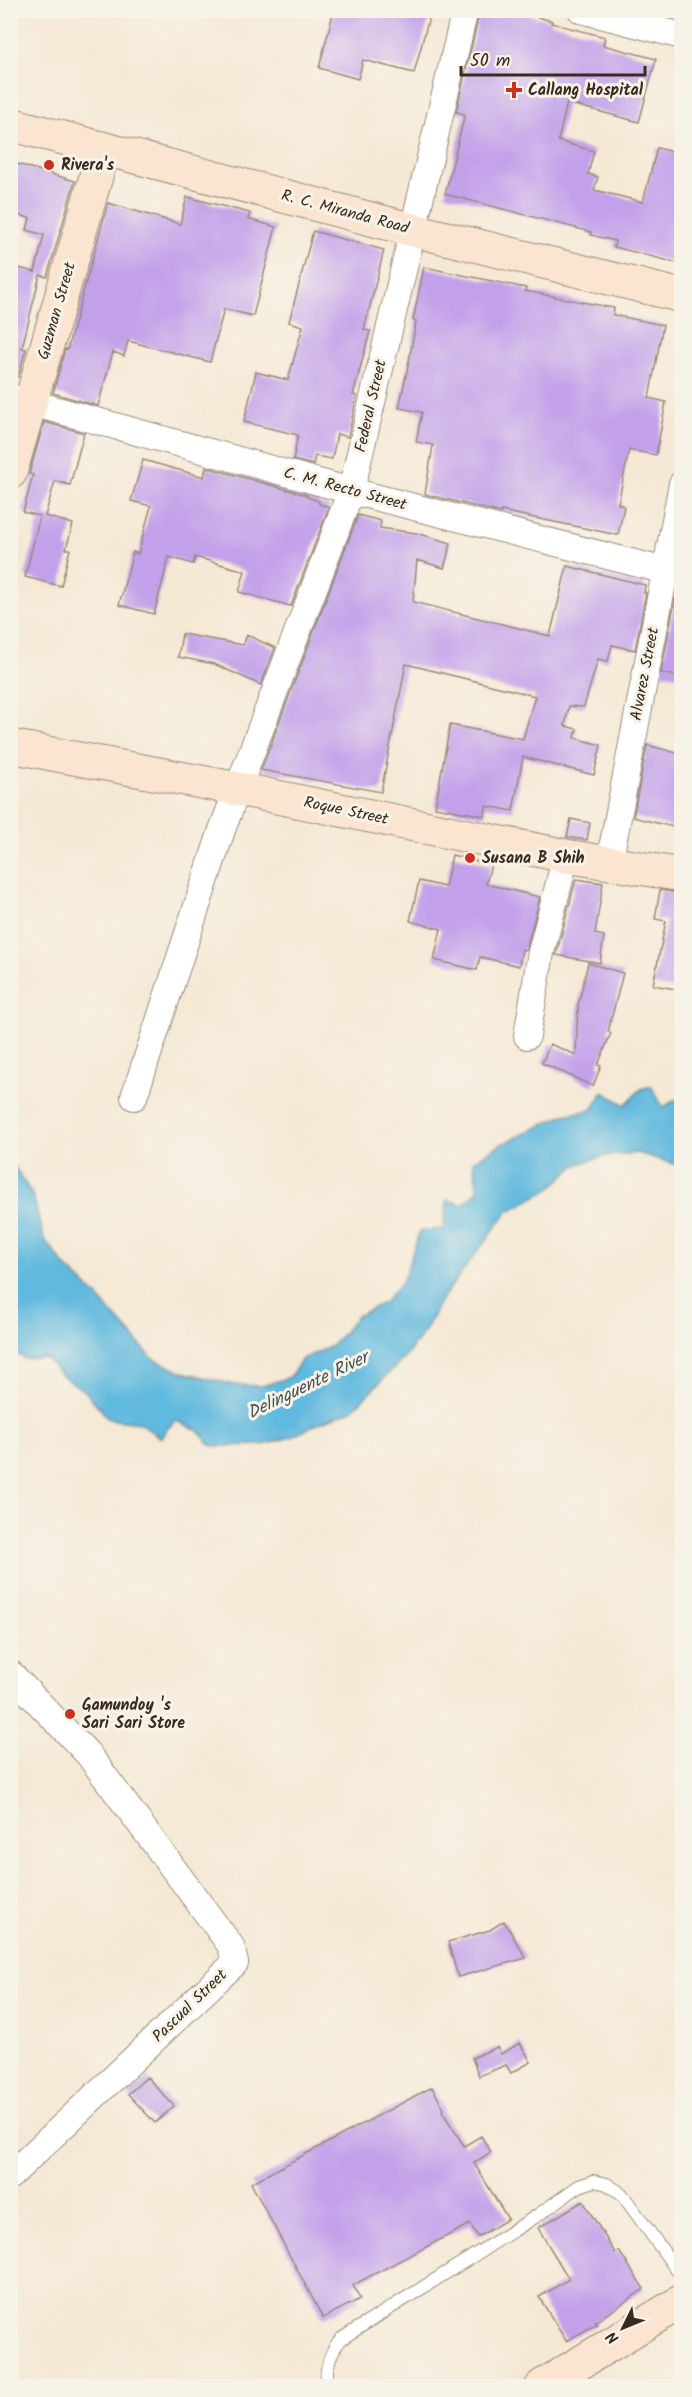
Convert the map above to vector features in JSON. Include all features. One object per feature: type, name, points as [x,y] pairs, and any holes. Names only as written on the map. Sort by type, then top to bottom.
[{"type":"street","name":"Federal Street","points":[[134,1097],[238,789],[351,491],[465,10]]},
{"type":"street","points":[[581,10],[681,36]]},
{"type":"street","name":"R. C. Miranda Road","points":[[10,124],[413,230],[681,296]]},
{"type":"street","name":"Guzman Street","points":[[10,473],[21,400],[104,149]]},
{"type":"street","name":"C. M. Recto Street","points":[[21,400],[351,491],[673,572]]},
{"type":"street","name":"Alvarez Street","points":[[609,864],[673,572],[681,484]]},
{"type":"street","name":"Roque Street","points":[[10,746],[238,789],[566,856],[681,875]]},
{"type":"street","points":[[528,1036],[541,952],[566,856]]},
{"type":"street","name":"Pascual Street","points":[[10,1673],[88,1754],[231,1946],[235,1963],[10,2176]]},
{"type":"street","points":[[542,2386],[681,2301]]},
{"type":"lane","points":[[327,2386],[326,2377],[333,2348],[341,2339],[579,2186],[594,2181],[608,2184],[622,2194],[681,2277]]},
{"type":"water","name":"Delinguente River","points":[[651,1086],[663,1107],[681,1097],[681,1166],[638,1153],[604,1156],[576,1165],[548,1190],[507,1212],[441,1300],[426,1329],[406,1356],[352,1410],[291,1437],[263,1445],[212,1446],[196,1429],[176,1421],[167,1428],[161,1438],[140,1423],[109,1419],[87,1393],[60,1374],[46,1358],[25,1359],[11,1350],[11,1161],[33,1196],[44,1239],[66,1267],[97,1296],[152,1358],[179,1371],[235,1385],[262,1386],[290,1377],[302,1359],[332,1346],[357,1316],[385,1302],[403,1280],[420,1231],[443,1229],[447,1200],[462,1205],[478,1191],[473,1161],[502,1144],[564,1115],[592,1110],[603,1092],[625,1105],[641,1089]]},
{"type":"building","points":[[334,10],[431,10],[414,73],[363,60],[358,79],[319,68]]},
{"type":"building","points":[[480,10],[512,10],[552,21],[551,23],[605,37],[603,45],[656,59],[639,122],[567,103],[558,141],[594,151],[588,174],[598,177],[594,190],[643,202],[657,148],[681,154],[681,264],[614,247],[615,241],[591,235],[591,232],[445,194],[465,114],[456,112]]},
{"type":"building","points":[[10,162],[75,181],[47,277],[40,275],[22,348],[26,349],[18,377],[10,375],[10,266],[35,272],[44,235],[27,230],[30,218],[10,213]]},
{"type":"building","points":[[187,197],[250,213],[248,219],[276,227],[253,316],[224,309],[210,362],[128,341],[124,356],[113,352],[98,406],[53,393],[108,203],[180,224]]},
{"type":"building","points":[[313,231],[384,250],[364,330],[370,331],[353,395],[357,396],[348,437],[337,434],[332,459],[315,456],[313,465],[293,460],[298,435],[244,422],[256,372],[288,380],[303,326],[289,322]]},
{"type":"building","points":[[424,267],[526,288],[525,291],[614,308],[613,315],[663,325],[649,398],[666,402],[656,455],[629,450],[618,504],[624,506],[618,535],[501,511],[501,513],[425,494],[433,445],[416,442],[422,412],[399,408]]},
{"type":"building","points":[[44,422],[84,433],[70,485],[55,481],[45,516],[73,524],[66,549],[70,549],[61,586],[25,577],[40,516],[23,512],[33,475],[29,474]]},
{"type":"building","points":[[143,460],[204,477],[206,467],[307,495],[319,501],[319,504],[329,507],[291,606],[239,592],[245,571],[195,557],[193,564],[169,557],[154,614],[119,605],[133,552],[138,554],[151,506],[131,501]]},
{"type":"building","points":[[358,515],[381,521],[380,528],[416,533],[451,543],[444,568],[417,560],[413,602],[550,636],[567,566],[645,585],[644,593],[646,593],[635,650],[612,645],[608,661],[598,659],[584,707],[569,706],[565,726],[577,729],[575,738],[601,745],[594,775],[523,757],[513,811],[486,806],[485,816],[435,807],[450,725],[523,739],[535,696],[406,664],[381,792],[261,770]]},
{"type":"building","points":[[675,599],[681,600],[681,677],[661,673]]},
{"type":"building","points":[[182,634],[243,645],[247,635],[275,648],[261,685],[214,664],[178,657]]},
{"type":"building","points":[[647,745],[681,754],[681,829],[633,817]]},
{"type":"building","points":[[571,819],[590,823],[587,840],[567,837]]},
{"type":"building","points":[[452,855],[491,865],[486,884],[540,897],[526,950],[522,949],[519,966],[480,957],[477,970],[434,960],[441,929],[410,921],[419,881],[445,887]]},
{"type":"building","points":[[576,879],[603,883],[595,934],[604,936],[600,963],[556,955]]},
{"type":"building","points":[[660,890],[681,893],[681,990],[653,985],[666,921],[655,919]]},
{"type":"building","points":[[588,963],[623,973],[608,1032],[611,1033],[598,1065],[601,1066],[593,1086],[542,1063],[550,1044],[576,1055],[578,1005]]},
{"type":"building","points":[[504,1921],[526,1958],[458,1977],[448,1942],[490,1930]]},
{"type":"building","points":[[520,2043],[531,2062],[511,2073],[506,2065],[479,2076],[472,2058],[497,2047],[501,2054]]},
{"type":"building","points":[[147,2077],[174,2106],[155,2123],[128,2094]]},
{"type":"building","points":[[432,2087],[444,2109],[442,2111],[464,2146],[481,2136],[491,2152],[474,2163],[508,2219],[478,2237],[470,2224],[353,2285],[360,2299],[323,2318],[251,2183]]},
{"type":"building","points":[[583,2201],[615,2253],[619,2251],[644,2289],[595,2322],[597,2324],[566,2341],[539,2297],[569,2279],[538,2228]]},
{"type":"place","name":"Callang Hospital","points":[[514,90]]},
{"type":"place","name":"Rivera's","points":[[49,165]]},
{"type":"place","name":"Susana B Shih","points":[[470,858]]},
{"type":"place","name":"Gamundoy 's Sari Sari Store","points":[[70,1714]]}]
